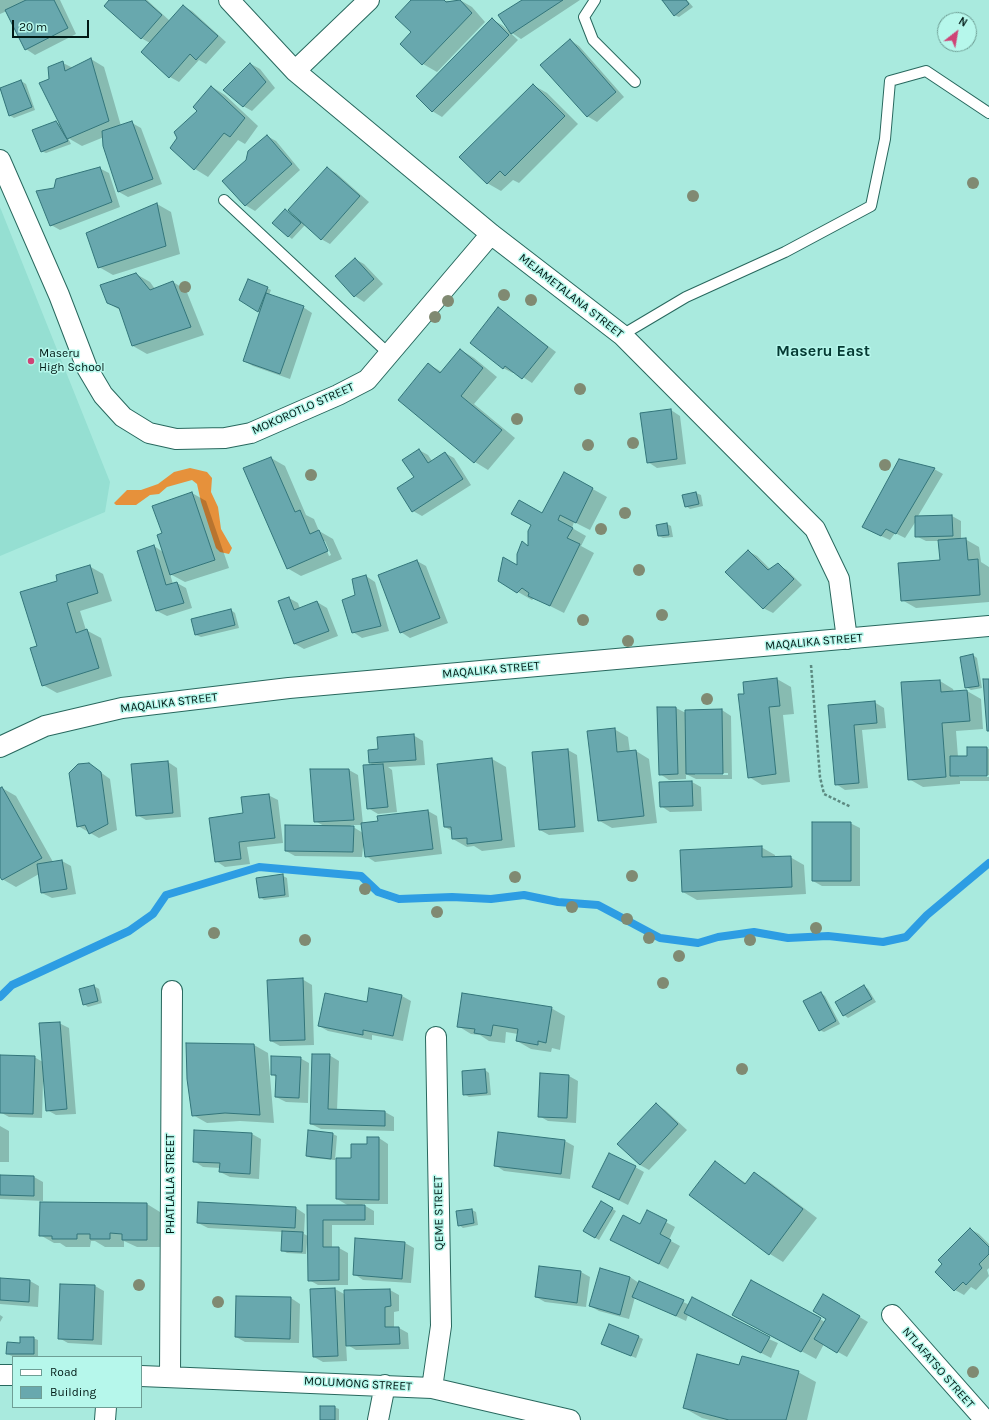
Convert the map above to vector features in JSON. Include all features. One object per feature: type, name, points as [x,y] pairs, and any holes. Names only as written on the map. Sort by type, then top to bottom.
[{"type":"street","name":"MEJAMETALANA STREET","points":[[228,0],[295,71],[491,234],[622,335],[815,529],[839,578],[847,639]]},
{"type":"street","points":[[295,71],[369,0]]},
{"type":"street","name":"MOKOROTLO STREET","points":[[0,160],[59,296],[87,368],[103,395],[123,417],[149,433],[176,439],[225,438],[251,432],[338,395],[367,380],[491,234]]},
{"type":"street","name":"MAQALIKA STREET","points":[[0,747],[45,726],[122,708],[289,688],[989,626]]},
{"type":"street","name":"PHATLALLA STREET","points":[[170,1376],[172,991]]},
{"type":"street","name":"QEME STREET","points":[[432,1388],[441,1326],[436,1037]]},
{"type":"street","name":"NTLAFATSO STREET","points":[[892,1315],[985,1420]]},
{"type":"street","points":[[0,1375],[12,1375]]},
{"type":"street","name":"MOLUMONG STREET","points":[[142,1376],[432,1388],[570,1420]]},
{"type":"street","points":[[378,1420],[385,1385]]},
{"type":"street","points":[[105,1420],[106,1408]]},
{"type":"lane","points":[[595,0],[584,17],[593,40],[635,82]]},
{"type":"lane","points":[[622,335],[686,297],[785,252],[870,206],[885,138],[890,81],[926,70],[989,113]]},
{"type":"lane","points":[[224,200],[389,354]]},
{"type":"path","points":[[808,643],[820,777],[824,794],[851,807]]},
{"type":"shaded area","name":"Maseru High School","points":[[0,207],[110,482],[105,512],[0,556]]},
{"type":"shaded area","points":[[190,468],[207,472],[212,478],[211,492],[218,507],[221,529],[232,548],[229,554],[220,552],[216,548],[201,502],[197,484],[192,480],[167,487],[159,494],[150,495],[136,505],[116,505],[114,503],[127,490],[141,490],[158,484],[174,472]]},
{"type":"building","points":[[26,0],[54,0],[68,28],[25,50],[5,10]]},
{"type":"building","points":[[109,0],[145,0],[162,15],[141,39],[104,6]]},
{"type":"building","points":[[411,0],[444,0],[446,2],[460,0],[472,13],[422,65],[400,44],[411,32],[395,17]]},
{"type":"building","points":[[522,0],[563,0],[511,34],[498,15]]},
{"type":"building","points":[[662,0],[686,0],[689,4],[674,16]]},
{"type":"building","points":[[183,5],[218,36],[196,60],[190,54],[169,78],[141,52]]},
{"type":"building","points":[[492,18],[509,35],[432,112],[416,96]]},
{"type":"building","points":[[570,39],[616,92],[587,117],[540,65]]},
{"type":"building","points":[[91,58],[109,121],[67,139],[39,83],[49,79],[48,67],[63,61],[65,71]]},
{"type":"building","points":[[250,63],[266,82],[243,107],[223,90]]},
{"type":"building","points":[[21,80],[32,107],[9,116],[0,88]]},
{"type":"building","points":[[533,84],[565,116],[505,176],[500,171],[487,184],[459,157]]},
{"type":"building","points":[[211,86],[245,118],[230,137],[224,133],[194,170],[170,148],[177,138],[174,132],[197,111],[193,107]]},
{"type":"building","points":[[56,121],[68,141],[41,152],[32,130]]},
{"type":"building","points":[[132,121],[153,179],[118,192],[103,146],[102,131]]},
{"type":"building","points":[[267,135],[292,164],[245,206],[222,181],[246,160],[248,151]]},
{"type":"building","points":[[100,167],[112,202],[50,226],[36,191],[54,188],[56,179]]},
{"type":"building","points":[[327,167],[360,196],[321,240],[288,210]]},
{"type":"building","points":[[157,203],[166,246],[98,268],[86,233]]},
{"type":"building","points":[[285,209],[301,223],[288,237],[272,223]]},
{"type":"building","points":[[355,258],[374,279],[354,297],[335,276]]},
{"type":"building","points":[[136,273],[150,290],[173,281],[191,327],[132,346],[119,308],[107,303],[100,285]]},
{"type":"building","points":[[248,279],[268,287],[258,312],[239,300]]},
{"type":"building","points":[[266,293],[304,306],[280,374],[243,361]]},
{"type":"building","points":[[498,307],[548,347],[522,379],[505,366],[503,369],[470,343]]},
{"type":"building","points":[[460,349],[483,368],[461,396],[502,430],[474,463],[398,400],[428,363],[440,373]]},
{"type":"building","points":[[671,409],[677,459],[647,463],[640,413]]},
{"type":"building","points":[[419,449],[428,463],[445,452],[463,479],[412,512],[397,488],[414,477],[402,460]]},
{"type":"building","points":[[271,457],[295,512],[300,510],[310,534],[319,530],[328,551],[287,569],[243,468]]},
{"type":"building","points":[[899,459],[935,468],[896,534],[886,529],[881,536],[862,527]]},
{"type":"building","points":[[564,472],[593,488],[576,523],[560,515],[558,520],[573,528],[567,538],[580,544],[550,606],[528,596],[529,593],[522,588],[517,593],[498,581],[503,557],[517,565],[517,554],[522,541],[528,546],[528,531],[531,525],[511,514],[519,500],[542,513]]},
{"type":"building","points":[[192,492],[215,560],[170,575],[157,535],[162,533],[152,506]]},
{"type":"building","points":[[696,492],[699,504],[685,507],[682,495]]},
{"type":"building","points":[[952,515],[953,536],[915,537],[915,516]]},
{"type":"building","points":[[667,523],[669,535],[658,536],[656,525]]},
{"type":"building","points":[[966,538],[968,560],[978,559],[980,595],[901,601],[898,563],[940,560],[938,540]]},
{"type":"building","points":[[154,545],[166,585],[177,582],[184,603],[156,611],[137,551]]},
{"type":"building","points":[[748,550],[768,570],[778,563],[794,579],[763,609],[725,572]]},
{"type":"building","points":[[417,560],[440,618],[400,633],[378,575]]},
{"type":"building","points":[[90,565],[98,593],[67,603],[76,633],[87,629],[99,668],[42,686],[30,648],[37,646],[20,592],[57,581],[56,575]]},
{"type":"building","points":[[366,575],[381,626],[352,633],[342,600],[355,595],[352,579]]},
{"type":"building","points":[[289,597],[294,610],[317,601],[329,631],[294,644],[278,601]]},
{"type":"building","points":[[231,609],[235,625],[195,635],[191,619]]},
{"type":"building","points":[[973,654],[979,686],[965,688],[960,657]]},
{"type":"building","points":[[777,678],[780,706],[769,707],[776,774],[748,778],[738,694],[744,694],[743,682]]},
{"type":"building","points":[[983,679],[989,679],[989,731],[987,731]]},
{"type":"building","points":[[940,680],[941,692],[967,690],[970,721],[942,723],[946,777],[908,780],[901,682]]},
{"type":"building","points":[[875,701],[877,723],[854,725],[859,783],[835,785],[828,705]]},
{"type":"building","points":[[657,707],[676,707],[678,774],[659,775]]},
{"type":"building","points":[[722,709],[723,774],[686,774],[685,710]]},
{"type":"building","points":[[615,728],[617,752],[636,750],[644,816],[598,821],[587,731]]},
{"type":"building","points":[[414,734],[416,760],[369,763],[368,750],[378,749],[377,737]]},
{"type":"building","points":[[967,747],[987,747],[987,776],[950,776],[950,756],[967,756]]},
{"type":"building","points":[[568,749],[575,827],[539,830],[532,752]]},
{"type":"building","points":[[492,758],[502,840],[467,844],[467,838],[452,839],[451,827],[444,827],[437,764]]},
{"type":"building","points":[[168,761],[173,813],[136,816],[131,764]]},
{"type":"building","points":[[89,763],[101,772],[108,824],[89,834],[85,825],[77,827],[69,773],[78,764]]},
{"type":"building","points":[[383,764],[388,807],[367,809],[363,765]]},
{"type":"building","points":[[310,769],[349,769],[354,820],[314,822]]},
{"type":"building","points":[[692,781],[693,806],[660,807],[659,782]]},
{"type":"building","points":[[2,787],[42,858],[2,880],[0,877],[0,788]]},
{"type":"building","points":[[269,794],[275,838],[239,842],[241,859],[215,862],[209,818],[243,813],[241,797]]},
{"type":"building","points":[[428,810],[433,849],[365,857],[361,823],[378,821],[377,816]]},
{"type":"building","points":[[812,822],[851,822],[851,881],[812,881]]},
{"type":"building","points":[[285,825],[354,826],[353,852],[285,851]]},
{"type":"building","points":[[762,846],[762,857],[791,856],[792,887],[682,892],[680,850]]},
{"type":"building","points":[[62,860],[67,889],[41,893],[37,864]]},
{"type":"building","points":[[283,874],[285,895],[259,898],[256,878]]},
{"type":"building","points":[[303,978],[305,1040],[270,1041],[267,980]]},
{"type":"building","points":[[94,985],[98,1001],[83,1005],[79,989]]},
{"type":"building","points":[[864,985],[872,999],[843,1016],[835,1002]]},
{"type":"building","points":[[369,988],[402,995],[393,1036],[363,1030],[363,1035],[318,1026],[325,993],[367,1002]]},
{"type":"building","points":[[821,992],[836,1021],[819,1031],[803,1001]]},
{"type":"building","points":[[462,993],[552,1007],[546,1043],[538,1041],[538,1045],[516,1041],[518,1029],[493,1025],[491,1036],[474,1033],[475,1029],[457,1027]]},
{"type":"building","points":[[60,1022],[67,1109],[46,1111],[39,1023]]},
{"type":"building","points":[[186,1043],[254,1044],[260,1115],[225,1113],[192,1116],[187,1079]]},
{"type":"building","points":[[312,1054],[330,1054],[328,1109],[385,1111],[385,1126],[310,1124]]},
{"type":"building","points":[[0,1055],[35,1056],[33,1114],[0,1113]]},
{"type":"building","points":[[271,1056],[301,1057],[299,1098],[275,1097],[276,1075],[271,1075]]},
{"type":"building","points":[[485,1069],[487,1093],[463,1095],[462,1071]]},
{"type":"building","points":[[540,1073],[569,1075],[567,1118],[538,1117]]},
{"type":"building","points":[[656,1103],[678,1124],[640,1165],[617,1144]]},
{"type":"building","points":[[194,1130],[252,1133],[250,1174],[219,1172],[220,1163],[193,1162]]},
{"type":"building","points":[[308,1130],[333,1133],[331,1159],[306,1156]]},
{"type":"building","points":[[498,1132],[565,1140],[561,1174],[494,1166]]},
{"type":"building","points":[[367,1137],[379,1137],[379,1200],[336,1199],[336,1158],[351,1158],[351,1144],[367,1144]]},
{"type":"building","points":[[609,1153],[636,1166],[619,1200],[592,1187]]},
{"type":"building","points":[[715,1161],[745,1184],[754,1172],[803,1209],[769,1255],[689,1195]]},
{"type":"building","points":[[0,1175],[34,1176],[34,1196],[0,1195]]},
{"type":"building","points":[[601,1201],[613,1208],[595,1238],[583,1231]]},
{"type":"building","points":[[40,1202],[147,1203],[147,1240],[122,1240],[122,1234],[110,1233],[110,1239],[90,1239],[90,1234],[77,1234],[77,1239],[52,1239],[52,1236],[39,1236]]},
{"type":"building","points":[[198,1202],[296,1207],[295,1228],[197,1223]]},
{"type":"building","points":[[307,1205],[365,1205],[365,1220],[323,1220],[323,1247],[339,1247],[339,1280],[308,1281]]},
{"type":"building","points":[[472,1209],[474,1223],[458,1226],[456,1211]]},
{"type":"building","points":[[647,1210],[667,1220],[660,1234],[671,1240],[659,1264],[610,1240],[623,1215],[640,1224]]},
{"type":"building","points":[[970,1228],[989,1247],[989,1254],[979,1264],[982,1268],[966,1285],[963,1282],[954,1291],[935,1272],[942,1264],[938,1260]]},
{"type":"building","points":[[282,1231],[303,1232],[302,1252],[281,1251]]},
{"type":"building","points":[[355,1238],[405,1242],[402,1279],[353,1275]]},
{"type":"building","points":[[539,1266],[581,1271],[577,1303],[535,1297]]},
{"type":"building","points":[[600,1268],[630,1277],[620,1315],[589,1306]]},
{"type":"building","points":[[0,1278],[30,1280],[29,1302],[0,1300]]},
{"type":"building","points":[[751,1280],[821,1318],[801,1352],[732,1315]]},
{"type":"building","points":[[639,1281],[684,1300],[676,1316],[632,1297]]},
{"type":"building","points":[[60,1284],[95,1285],[93,1340],[58,1339]]},
{"type":"building","points":[[335,1288],[338,1356],[313,1357],[310,1289]]},
{"type":"building","points":[[390,1289],[391,1306],[385,1307],[385,1327],[399,1327],[400,1344],[346,1346],[344,1290]]},
{"type":"building","points":[[823,1294],[860,1316],[837,1353],[814,1339],[826,1319],[813,1311]]},
{"type":"building","points":[[236,1296],[291,1297],[290,1339],[235,1337]]},
{"type":"building","points":[[692,1297],[770,1337],[761,1353],[684,1313]]},
{"type":"building","points":[[609,1324],[639,1336],[631,1356],[601,1344]]},
{"type":"building","points":[[20,1337],[34,1337],[34,1354],[6,1354],[7,1342],[20,1343]]},
{"type":"building","points":[[697,1354],[739,1365],[742,1356],[799,1371],[786,1420],[729,1420],[683,1408]]},
{"type":"building","points":[[320,1406],[335,1406],[335,1420],[320,1420]]},
{"type":"waterway","points":[[0,997],[12,985],[129,931],[153,914],[166,895],[259,867],[361,876],[378,892],[399,899],[452,897],[491,899],[524,895],[558,902],[598,905],[660,938],[698,943],[718,937],[754,932],[788,938],[828,936],[883,942],[906,937],[927,915],[989,863]]},
{"type":"place","name":"Maseru High School","points":[[31,361]]},
{"type":"district","name":"Maseru East","points":[[823,351]]}]
